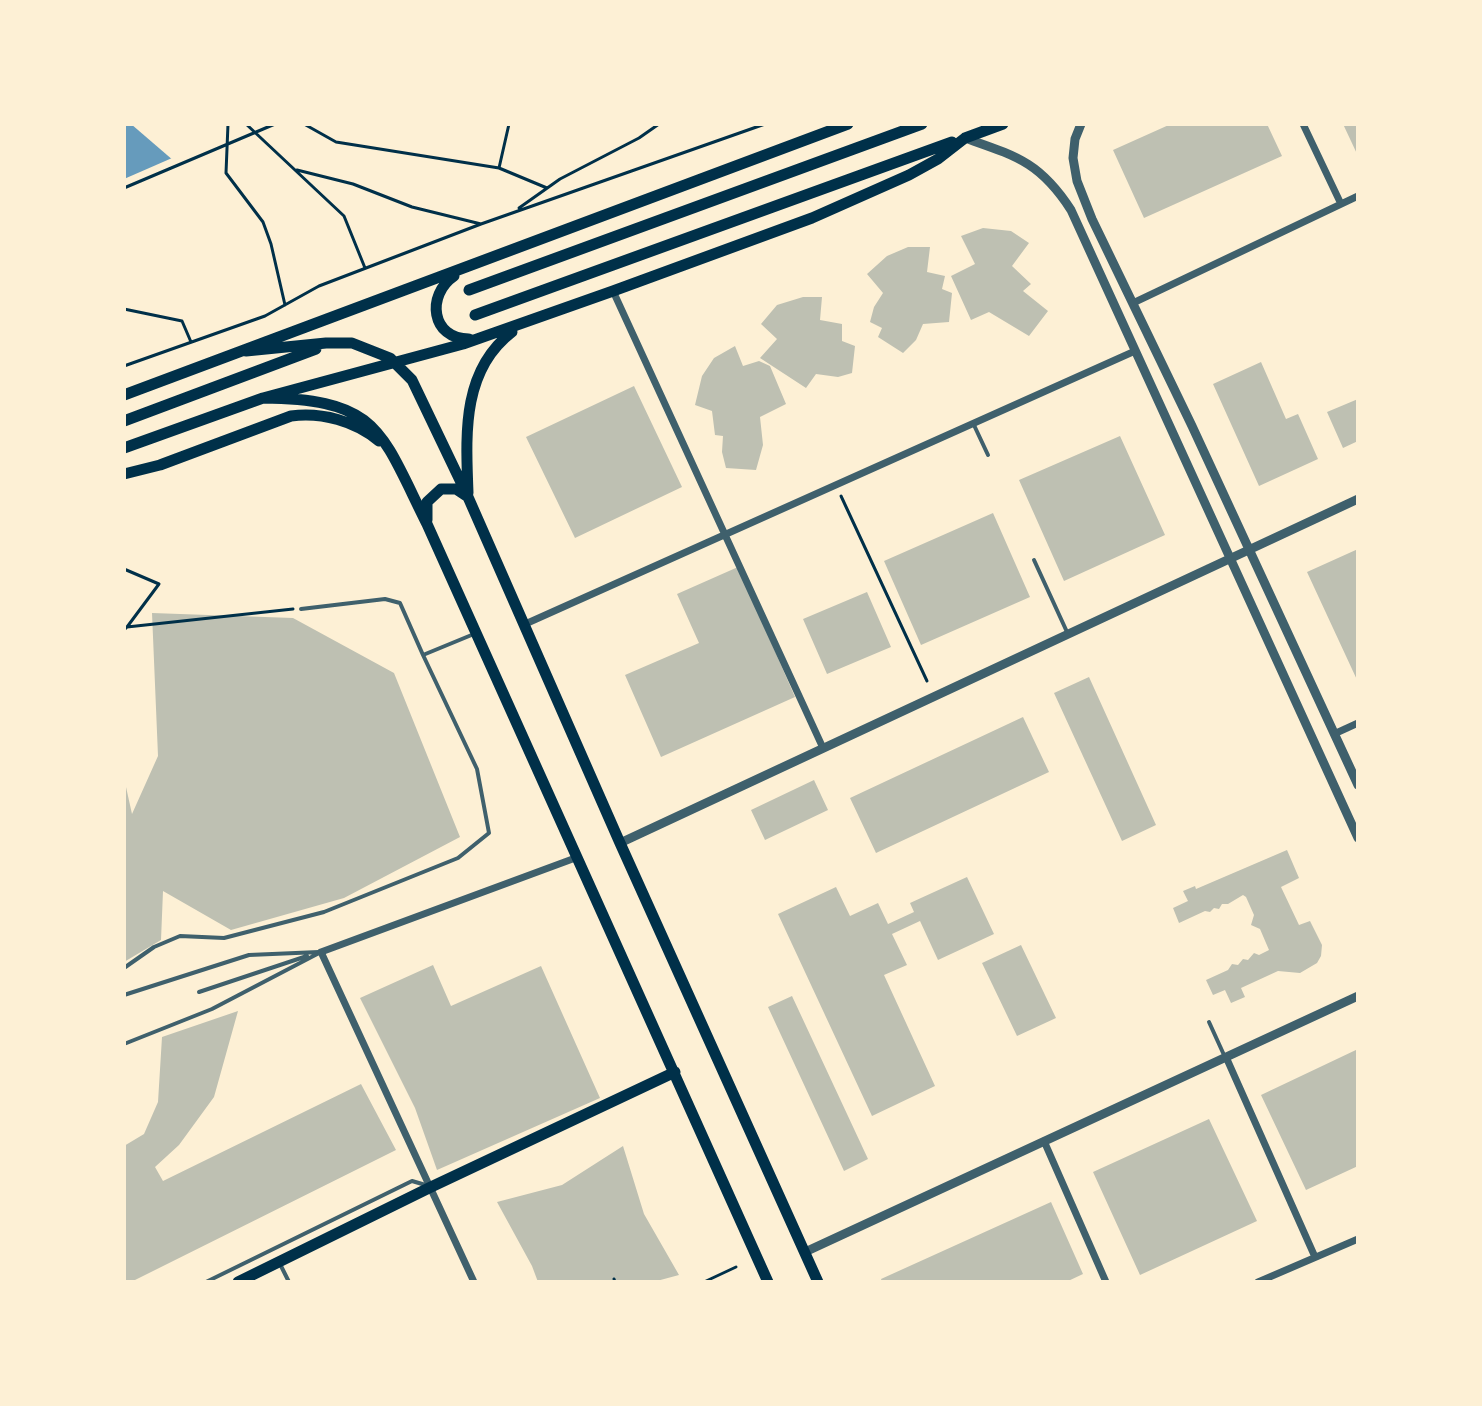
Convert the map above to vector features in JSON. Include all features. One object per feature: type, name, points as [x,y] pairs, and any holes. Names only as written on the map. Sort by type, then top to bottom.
[{"type":"main road","points":[[124,395],[848,124]]},
{"type":"main road","points":[[469,290],[922,124]]},
{"type":"main road","points":[[475,315],[1003,124]]},
{"type":"main road","points":[[124,448],[263,398],[522,325],[812,218],[909,175],[938,159],[965,138]]},
{"type":"main road","points":[[465,269],[440,290],[436,301],[437,314],[448,334],[466,340],[484,337]]},
{"type":"main road","points":[[255,372],[325,321]]},
{"type":"main road","points":[[468,497],[466,430],[472,391],[478,375],[502,339],[522,325]]},
{"type":"main road","points":[[246,351],[352,343],[390,358],[412,380],[468,497],[818,1282]]},
{"type":"main road","points":[[124,421],[318,348],[352,343]]},
{"type":"main road","points":[[263,398],[297,398],[349,410],[374,427],[395,459],[477,633],[768,1282]]},
{"type":"main road","points":[[124,474],[160,465],[278,420],[306,414],[332,417],[366,431],[395,459]]},
{"type":"main road","points":[[427,524],[427,502],[441,489],[456,489],[468,497]]},
{"type":"main road","points":[[238,1282],[675,1072]]},
{"type":"street","points":[[1081,124],[1075,139],[1073,158],[1077,181],[1358,785]]},
{"type":"street","points":[[1303,124],[1341,204]]},
{"type":"street","points":[[965,138],[1028,162],[1059,191],[1071,210],[1358,838]]},
{"type":"street","points":[[1133,303],[1358,196]]},
{"type":"street","points":[[613,291],[823,748]]},
{"type":"street","points":[[523,625],[1135,351]]},
{"type":"street","points":[[620,843],[1358,499]]},
{"type":"street","points":[[1334,734],[1358,723]]},
{"type":"street","points":[[474,1282],[321,952],[578,857]]},
{"type":"street","points":[[805,1252],[1358,996]]},
{"type":"street","points":[[1226,1057],[1315,1257]]},
{"type":"street","points":[[1044,1141],[1106,1282]]},
{"type":"street","points":[[1258,1282],[1358,1239]]},
{"type":"lane","points":[[973,423],[988,455]]},
{"type":"lane","points":[[1034,560],[1068,634]]},
{"type":"lane","points":[[124,968],[154,947],[180,936],[224,938],[324,912],[458,858],[489,833],[477,769],[400,603],[385,599],[301,609]]},
{"type":"lane","points":[[423,655],[477,633]]},
{"type":"lane","points":[[199,992],[321,952]]},
{"type":"lane","points":[[124,995],[249,955],[321,952]]},
{"type":"lane","points":[[124,1044],[212,1009],[321,952]]},
{"type":"lane","points":[[1209,1022],[1226,1057]]},
{"type":"lane","points":[[206,1282],[412,1181],[431,1187]]},
{"type":"lane","points":[[279,1262],[289,1282]]},
{"type":"path","points":[[228,124],[226,173],[263,222],[285,305]]},
{"type":"path","points":[[246,124],[344,216],[365,268]]},
{"type":"path","points":[[124,188],[275,124]]},
{"type":"path","points":[[304,124],[336,142],[499,168],[547,188]]},
{"type":"path","points":[[499,168],[509,124]]},
{"type":"path","points":[[514,211],[547,188],[659,124]]},
{"type":"path","points":[[124,366],[265,316],[319,286],[514,211],[765,124]]},
{"type":"path","points":[[297,170],[353,184],[412,207],[481,224]]},
{"type":"path","points":[[124,309],[182,321],[191,342]]},
{"type":"path","points":[[840,494],[927,681]]},
{"type":"path","points":[[124,569],[159,584],[125,629]]},
{"type":"path","points":[[125,629],[301,609]]},
{"type":"path","points":[[704,1282],[736,1267]]},
{"type":"water","points":[[124,124],[250,124],[124,179]]},
{"type":"pier","points":[[131,124],[254,124],[174,161]]},
{"type":"building","points":[[1171,124],[1267,124],[1282,156],[1144,218],[1113,150]]},
{"type":"building","points":[[1343,124],[1358,124],[1358,156]]},
{"type":"building","points":[[983,228],[1011,231],[1029,243],[1012,266],[1031,284],[1023,291],[1048,311],[1029,336],[989,312],[971,320],[951,276],[975,264],[961,236]]},
{"type":"building","points":[[908,247],[930,247],[927,272],[945,276],[942,289],[952,293],[949,322],[923,324],[916,340],[903,353],[878,337],[882,328],[870,322],[874,307],[883,293],[867,274],[887,256]]},
{"type":"building","points":[[803,297],[822,297],[820,320],[842,324],[842,341],[855,346],[852,373],[838,377],[816,374],[806,388],[760,358],[777,339],[761,324],[777,305]]},
{"type":"building","points":[[735,346],[743,366],[759,361],[770,366],[786,404],[760,417],[763,445],[756,470],[726,468],[722,452],[723,436],[715,435],[712,411],[695,405],[702,376],[714,358]]},
{"type":"building","points":[[1261,362],[1286,419],[1298,414],[1318,459],[1259,486],[1213,384]]},
{"type":"building","points":[[634,386],[682,487],[575,538],[526,437]]},
{"type":"building","points":[[1358,399],[1358,441],[1343,448],[1327,412]]},
{"type":"building","points":[[1120,436],[1165,535],[1064,581],[1019,480]]},
{"type":"building","points":[[993,513],[1030,597],[921,645],[884,561]]},
{"type":"building","points":[[1358,549],[1358,682],[1307,572]]},
{"type":"building","points":[[738,567],[795,697],[661,757],[625,675],[699,643],[677,594]]},
{"type":"building","points":[[867,592],[891,647],[827,674],[803,619]]},
{"type":"building","points":[[152,613],[293,618],[394,673],[460,837],[344,898],[231,930],[163,891],[161,940],[124,962],[124,778],[132,814],[158,756]]},
{"type":"building","points":[[1089,677],[1156,825],[1122,841],[1054,693]]},
{"type":"building","points":[[1023,717],[1049,772],[876,853],[850,798]]},
{"type":"building","points":[[814,780],[828,810],[765,840],[751,810]]},
{"type":"building","points":[[1287,850],[1299,878],[1281,887],[1299,925],[1310,921],[1322,945],[1321,956],[1317,963],[1300,973],[1278,971],[1241,988],[1245,997],[1231,1003],[1225,990],[1213,995],[1206,980],[1228,970],[1232,964],[1238,965],[1243,959],[1248,960],[1254,953],[1259,955],[1269,950],[1260,929],[1251,925],[1254,915],[1246,897],[1243,895],[1222,904],[1219,909],[1205,911],[1179,923],[1173,908],[1188,901],[1183,891],[1195,886],[1196,889]]},
{"type":"building","points":[[967,877],[994,934],[938,960],[920,921],[892,934],[907,965],[884,975],[935,1086],[872,1116],[778,914],[836,887],[850,916],[878,903],[888,924],[914,912],[910,903]]},
{"type":"building","points":[[1021,945],[1056,1018],[1017,1036],[982,963]]},
{"type":"building","points":[[433,965],[451,1006],[541,966],[600,1098],[437,1170],[415,1108],[360,998]]},
{"type":"building","points":[[792,996],[868,1159],[844,1171],[768,1007]]},
{"type":"building","points":[[238,1011],[214,1097],[179,1145],[155,1167],[163,1181],[361,1084],[396,1150],[131,1282],[124,1282],[124,1146],[144,1134],[158,1102],[162,1037]]},
{"type":"building","points":[[1358,1049],[1358,1166],[1306,1190],[1261,1095]]},
{"type":"building","points":[[1209,1119],[1257,1221],[1140,1275],[1093,1172]]},
{"type":"building","points":[[623,1146],[644,1214],[679,1275],[653,1282],[538,1282],[497,1202],[562,1185]]},
{"type":"building","points":[[1051,1202],[1083,1274],[1066,1282],[882,1282],[881,1279]]}]
